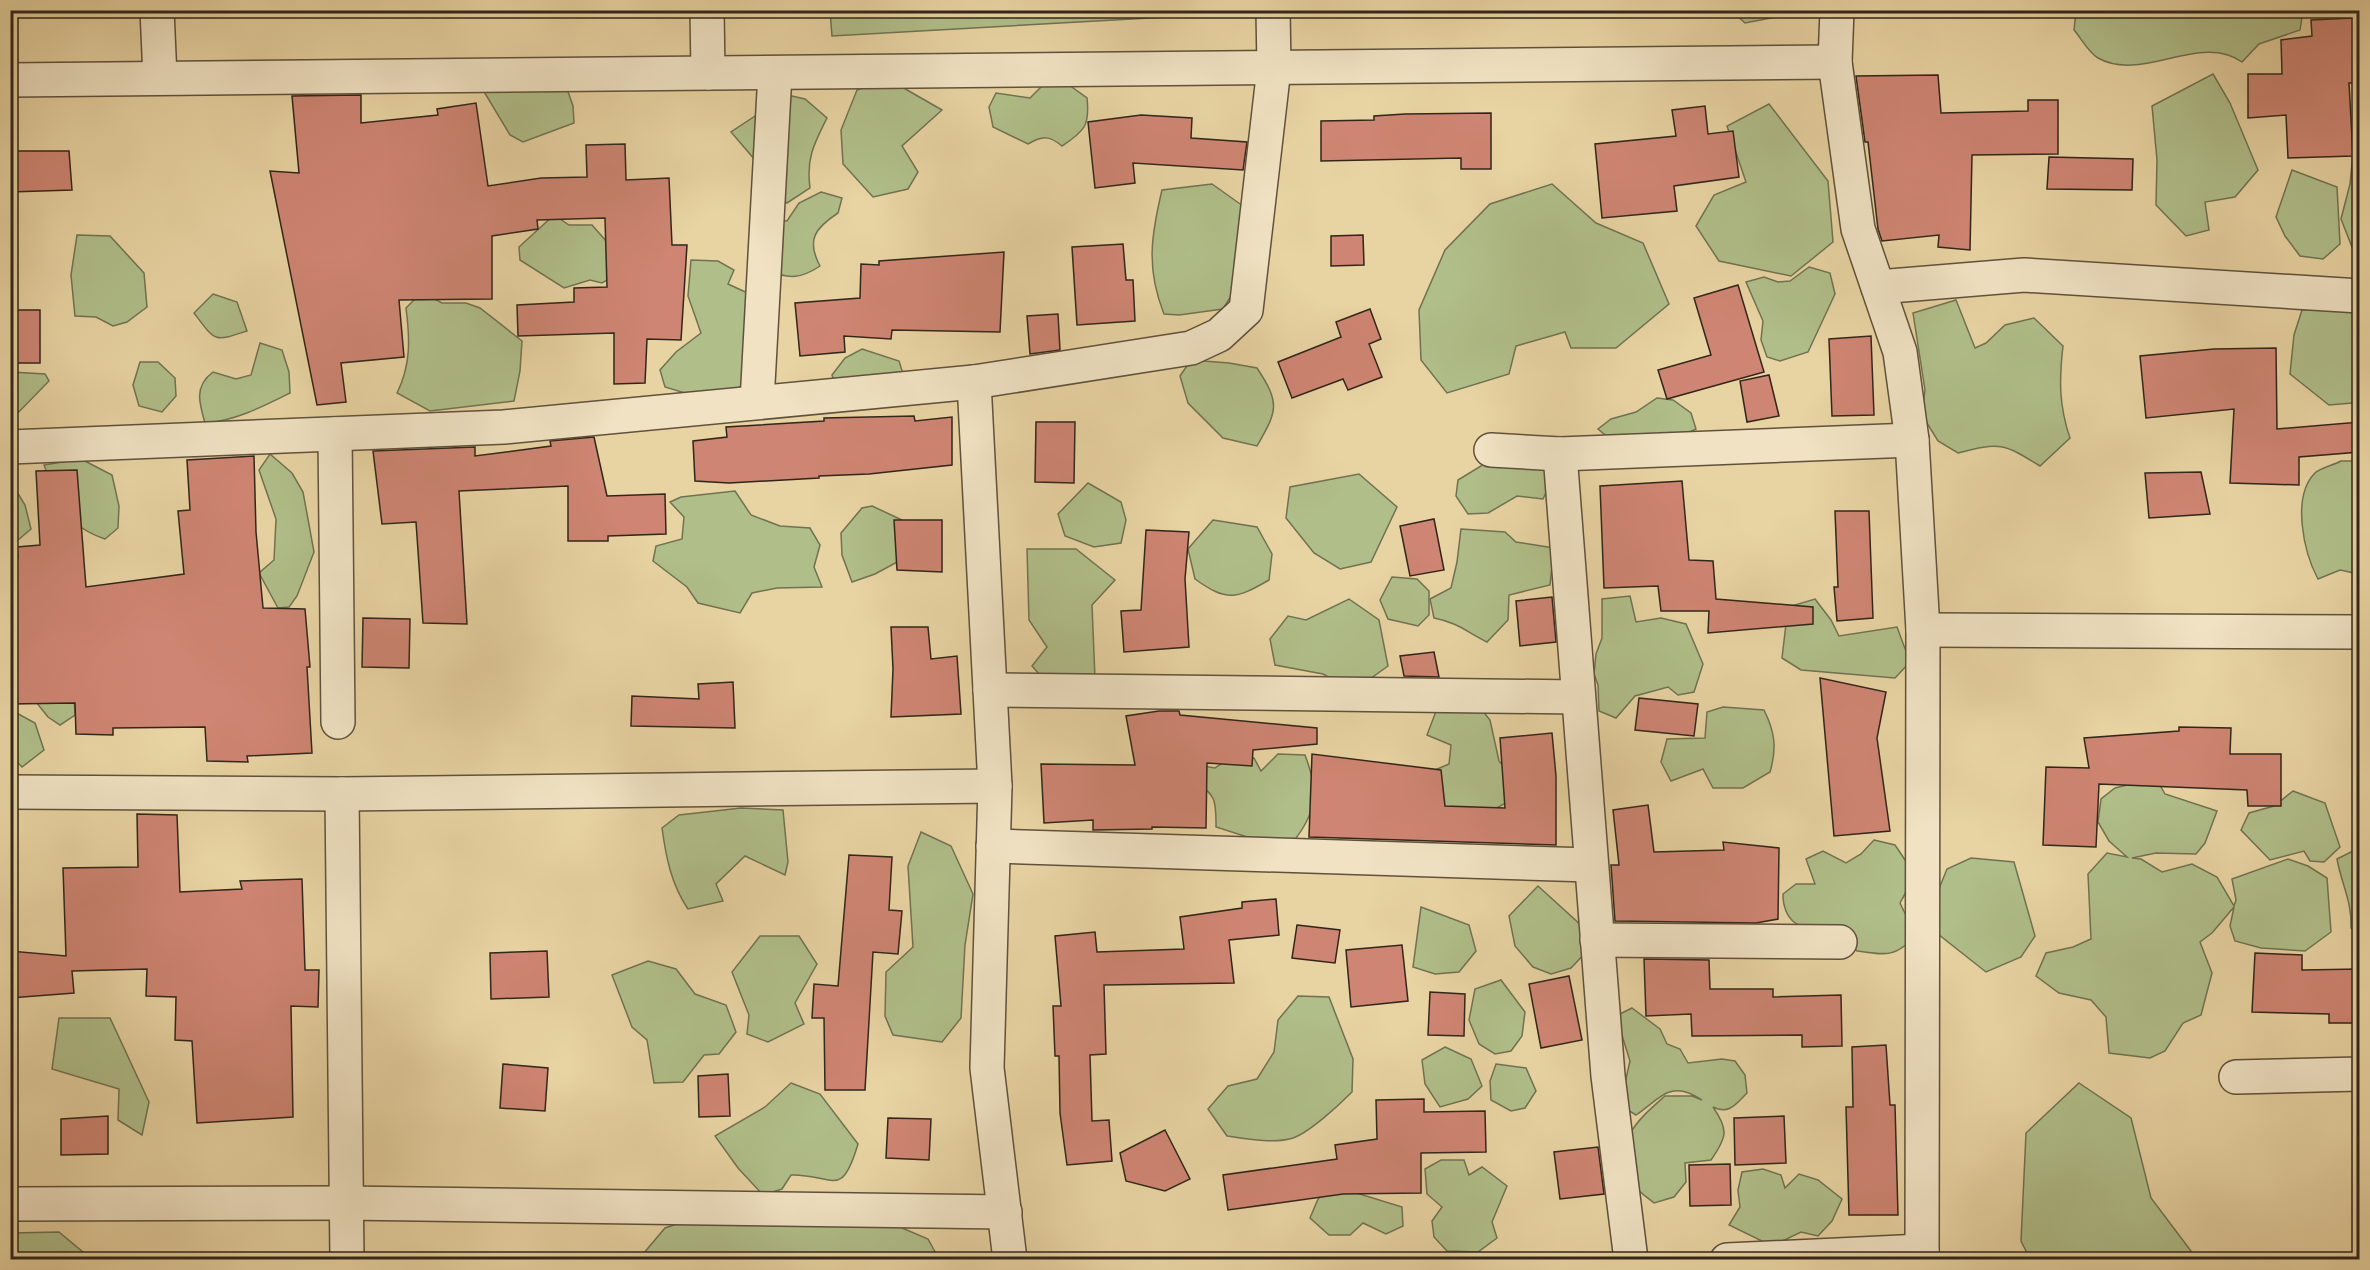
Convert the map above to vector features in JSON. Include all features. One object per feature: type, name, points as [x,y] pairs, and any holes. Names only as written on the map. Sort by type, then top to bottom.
[{"type":"street","points":[[157,10],[160,78]]},
{"type":"street","points":[[707,10],[708,73]]},
{"type":"street","points":[[10,447],[504,427],[974,382],[1191,348],[1219,335],[1246,310],[1274,68],[1273,10]]},
{"type":"street","points":[[1727,1260],[1922,1255],[1923,630],[1912,440],[1900,352],[1858,229],[1835,62],[1837,10]]},
{"type":"street","points":[[10,80],[1835,62]]},
{"type":"street","points":[[757,402],[775,73]]},
{"type":"street","points":[[1878,287],[2024,274],[2360,296]]},
{"type":"street","points":[[974,382],[994,786],[987,1068],[1010,1260]]},
{"type":"street","points":[[335,434],[338,722]]},
{"type":"street","points":[[1491,450],[1560,454],[1912,440]]},
{"type":"street","points":[[1560,454],[1608,1076],[1631,1260]]},
{"type":"street","points":[[1923,630],[2360,632]]},
{"type":"street","points":[[990,690],[1578,697]]},
{"type":"street","points":[[10,792],[342,794],[994,786]]},
{"type":"street","points":[[342,794],[347,1260]]},
{"type":"street","points":[[993,846],[1590,866]]},
{"type":"street","points":[[1597,940],[1840,942]]},
{"type":"street","points":[[2236,1077],[2360,1074]]},
{"type":"street","points":[[10,1204],[345,1203],[1005,1212]]},
{"type":"green space","points":[[830,10],[1208,11],[1203,15],[832,36]]},
{"type":"green space","points":[[2076,10],[2303,11],[2300,30],[2259,44],[2242,62],[2226,54],[2208,52],[2133,65],[2115,64],[2091,53],[2074,30]]},
{"type":"green space","points":[[1732,11],[1787,11],[1776,17],[1745,23]]},
{"type":"green space","points":[[2213,74],[2230,103],[2258,170],[2235,197],[2205,202],[2209,230],[2186,236],[2156,205],[2157,160],[2152,106]]},
{"type":"green space","points":[[888,79],[942,110],[902,146],[918,172],[908,189],[873,197],[843,164],[841,130],[857,90]]},
{"type":"green space","points":[[1046,82],[1069,85],[1087,98],[1088,115],[1084,126],[1076,136],[1062,146],[1045,138],[1028,144],[993,127],[989,107],[996,93],[1030,98]]},
{"type":"green space","points":[[480,85],[567,89],[573,106],[574,123],[523,142],[510,135]]},
{"type":"green space","points":[[774,92],[805,99],[827,118],[810,160],[810,188],[787,203],[769,190],[767,174],[731,132],[755,116]]},
{"type":"green space","points":[[1769,104],[1828,181],[1833,242],[1791,276],[1719,261],[1696,226],[1714,195],[1746,182],[1727,126]]},
{"type":"green space","points":[[2359,140],[2359,265],[2341,219],[2350,184],[2354,144]]},
{"type":"green space","points":[[2292,170],[2337,187],[2340,244],[2323,259],[2300,256],[2285,236],[2276,217]]},
{"type":"green space","points":[[1212,184],[1243,206],[1239,283],[1223,309],[1179,315],[1164,314],[1158,298],[1152,252],[1155,222],[1162,190]]},
{"type":"green space","points":[[1552,184],[1596,223],[1643,243],[1669,304],[1616,348],[1571,348],[1565,332],[1516,346],[1509,374],[1447,393],[1421,360],[1419,310],[1445,250],[1490,204]]},
{"type":"green space","points":[[821,192],[842,198],[838,213],[815,235],[814,249],[820,266],[795,276],[769,270],[776,220],[787,221],[799,203]]},
{"type":"green space","points":[[554,215],[569,225],[592,225],[607,242],[618,274],[602,283],[590,280],[564,288],[520,260],[519,247]]},
{"type":"green space","points":[[77,235],[110,236],[144,273],[147,307],[127,322],[113,326],[96,317],[75,316],[71,275]]},
{"type":"green space","points":[[691,260],[718,261],[734,270],[728,284],[752,295],[757,377],[727,395],[688,394],[665,387],[660,370],[676,352],[701,333],[688,296]]},
{"type":"green space","points":[[1809,267],[1830,273],[1835,294],[1808,352],[1780,361],[1767,357],[1761,340],[1763,321],[1746,282],[1764,277],[1778,282],[1790,281]]},
{"type":"green space","points":[[422,292],[442,303],[466,303],[480,308],[522,341],[520,371],[514,401],[430,411],[397,393],[407,362],[406,308]]},
{"type":"green space","points":[[213,294],[237,302],[247,331],[221,338],[207,330],[194,313]]},
{"type":"green space","points":[[1956,300],[1975,348],[1986,343],[2005,325],[2034,318],[2063,346],[2061,393],[2070,438],[2040,466],[2001,447],[1983,447],[1958,453],[1938,441],[1922,415],[1925,390],[1913,313]]},
{"type":"green space","points":[[2347,308],[2359,315],[2359,392],[2352,403],[2329,405],[2290,374],[2294,335],[2302,310]]},
{"type":"green space","points":[[260,343],[282,350],[289,372],[290,393],[238,416],[205,423],[200,395],[207,377],[213,372],[236,379],[251,375]]},
{"type":"green space","points":[[862,349],[899,361],[905,380],[837,392],[832,375],[845,358]]},
{"type":"green space","points":[[1191,360],[1257,368],[1270,390],[1274,407],[1269,424],[1257,446],[1223,438],[1188,403],[1180,376]]},
{"type":"green space","points":[[140,362],[158,362],[175,378],[176,396],[162,412],[139,406],[133,385]]},
{"type":"green space","points":[[11,372],[45,374],[49,381],[11,420]]},
{"type":"green space","points":[[1657,398],[1673,400],[1691,413],[1696,429],[1669,442],[1622,449],[1598,429],[1611,419],[1636,412]]},
{"type":"green space","points":[[270,454],[292,473],[303,492],[314,552],[297,596],[289,607],[278,608],[259,573],[274,560],[276,519],[259,470]]},
{"type":"green space","points":[[81,459],[112,475],[119,506],[118,528],[105,539],[80,527],[65,511],[44,465]]},
{"type":"green space","points":[[1489,461],[1545,465],[1553,477],[1543,499],[1517,496],[1488,513],[1468,514],[1456,496],[1458,480]]},
{"type":"green space","points":[[2341,461],[2359,461],[2359,574],[2340,570],[2318,579],[2308,555],[2302,525],[2303,496],[2315,473]]},
{"type":"green space","points":[[1359,474],[1397,507],[1371,562],[1340,569],[1314,553],[1286,518],[1290,487]]},
{"type":"green space","points":[[11,482],[25,505],[31,529],[11,546]]},
{"type":"green space","points":[[1088,483],[1121,502],[1126,520],[1121,543],[1094,547],[1065,536],[1058,514]]},
{"type":"green space","points":[[735,491],[751,515],[780,526],[810,528],[820,545],[814,567],[822,587],[777,588],[752,593],[740,613],[698,603],[687,587],[653,561],[656,546],[682,539],[684,517],[670,502],[681,497]]},
{"type":"green space","points":[[872,506],[902,520],[901,560],[875,574],[852,582],[842,555],[841,533],[862,508]]},
{"type":"green space","points":[[1213,520],[1257,527],[1272,554],[1269,580],[1248,591],[1232,595],[1215,592],[1195,579],[1188,549]]},
{"type":"green space","points":[[1461,529],[1505,532],[1516,542],[1554,548],[1550,585],[1509,595],[1508,620],[1487,642],[1456,625],[1434,618],[1430,599],[1451,588]]},
{"type":"green space","points":[[1027,549],[1076,549],[1115,580],[1092,605],[1095,679],[1047,683],[1032,666],[1047,647],[1029,620]]},
{"type":"green space","points":[[1392,577],[1417,579],[1429,591],[1429,615],[1418,626],[1388,619],[1380,600]]},
{"type":"green space","points":[[1630,596],[1636,622],[1661,618],[1686,624],[1703,664],[1694,692],[1678,695],[1668,687],[1635,696],[1616,718],[1599,711],[1598,685],[1594,674],[1596,654],[1602,638],[1602,599]]},
{"type":"green space","points":[[1349,599],[1379,620],[1388,666],[1367,681],[1334,680],[1323,674],[1275,665],[1270,639],[1288,616],[1306,620]]},
{"type":"green space","points":[[1815,599],[1831,620],[1839,636],[1897,627],[1910,662],[1895,678],[1801,670],[1782,658],[1788,607]]},
{"type":"green space","points":[[74,694],[75,715],[60,725],[48,717],[36,702]]},
{"type":"green space","points":[[1441,698],[1477,704],[1490,720],[1499,761],[1513,777],[1506,803],[1485,814],[1444,816],[1428,773],[1449,764],[1451,745],[1427,735]]},
{"type":"green space","points":[[1723,707],[1764,710],[1774,740],[1774,755],[1770,772],[1743,788],[1713,788],[1703,769],[1671,781],[1661,762],[1667,739],[1705,738],[1707,712]]},
{"type":"green space","points":[[11,710],[35,723],[44,750],[22,767],[17,762],[11,763]]},
{"type":"green space","points":[[1278,754],[1305,755],[1314,790],[1307,821],[1293,842],[1266,843],[1216,827],[1214,800],[1194,781],[1197,765],[1215,768],[1228,759],[1254,758],[1261,771]]},
{"type":"green space","points":[[2156,778],[2165,794],[2217,811],[2205,843],[2196,854],[2156,853],[2132,858],[2141,859],[2162,872],[2192,864],[2217,877],[2234,906],[2236,900],[2232,879],[2288,859],[2308,866],[2327,878],[2331,932],[2305,951],[2261,948],[2235,941],[2230,926],[2234,907],[2212,933],[2200,942],[2212,973],[2201,1015],[2183,1023],[2165,1051],[2150,1058],[2109,1053],[2106,1017],[2091,1000],[2059,993],[2036,976],[2046,953],[2073,947],[2091,939],[2088,874],[2107,853],[2127,857],[2109,841],[2098,822],[2101,799],[2115,788]]},
{"type":"green space","points":[[2293,791],[2325,803],[2340,847],[2324,862],[2310,861],[2304,851],[2270,860],[2241,830],[2249,813],[2274,806]]},
{"type":"green space","points":[[741,808],[783,810],[788,862],[785,875],[745,856],[716,884],[723,901],[688,909],[677,890],[670,870],[662,828],[679,815]]},
{"type":"green space","points":[[921,832],[951,846],[973,894],[965,945],[961,1018],[942,1042],[893,1035],[885,1016],[886,972],[913,947],[908,866]]},
{"type":"green space","points":[[1874,840],[1895,845],[1909,867],[1909,886],[1900,903],[1916,936],[1902,948],[1889,953],[1857,951],[1835,937],[1800,926],[1791,919],[1785,909],[1783,894],[1796,884],[1815,884],[1806,859],[1823,851],[1846,863],[1861,854]]},
{"type":"green space","points":[[2359,848],[2359,935],[2351,928],[2348,901],[2337,859]]},
{"type":"green space","points":[[1971,858],[2014,862],[2035,936],[2021,957],[1986,972],[1938,934],[1932,906],[1947,869]]},
{"type":"green space","points":[[1538,886],[1583,927],[1589,949],[1571,968],[1551,974],[1533,967],[1515,946],[1509,916]]},
{"type":"green space","points":[[1421,907],[1469,925],[1476,951],[1459,972],[1435,974],[1413,967]]},
{"type":"green space","points":[[760,936],[799,936],[817,964],[795,1003],[804,1024],[768,1042],[747,1034],[749,1015],[732,972]]},
{"type":"green space","points":[[648,961],[676,969],[695,994],[726,1005],[736,1032],[719,1054],[704,1055],[683,1082],[654,1083],[647,1040],[632,1027],[612,975]]},
{"type":"green space","points":[[1501,980],[1525,1012],[1522,1036],[1511,1051],[1495,1054],[1479,1044],[1469,1020],[1475,989]]},
{"type":"green space","points":[[1298,996],[1329,997],[1353,1059],[1352,1092],[1316,1124],[1293,1138],[1269,1141],[1227,1136],[1208,1109],[1228,1086],[1257,1079],[1274,1052],[1278,1020]]},
{"type":"green space","points":[[1632,1008],[1660,1029],[1667,1044],[1680,1049],[1688,1063],[1722,1059],[1735,1061],[1745,1075],[1747,1093],[1739,1101],[1724,1110],[1713,1107],[1722,1122],[1724,1134],[1711,1160],[1685,1163],[1686,1182],[1674,1197],[1654,1203],[1630,1180],[1624,1153],[1626,1142],[1638,1123],[1665,1096],[1692,1096],[1702,1100],[1682,1091],[1674,1091],[1659,1097],[1636,1115],[1626,1109],[1625,1083],[1630,1061],[1616,1016]]},
{"type":"green space","points":[[59,1018],[110,1018],[149,1102],[142,1135],[118,1120],[119,1089],[52,1069]]},
{"type":"green space","points":[[1445,1047],[1471,1059],[1482,1086],[1468,1099],[1440,1107],[1425,1084],[1422,1060]]},
{"type":"green space","points":[[1496,1064],[1526,1068],[1536,1091],[1525,1108],[1511,1111],[1491,1100],[1490,1081]]},
{"type":"green space","points":[[791,1083],[820,1094],[858,1144],[852,1162],[841,1179],[827,1180],[791,1175],[782,1189],[763,1195],[738,1168],[715,1136],[765,1107]]},
{"type":"green space","points":[[2079,1083],[2131,1118],[2151,1198],[2197,1259],[2030,1259],[2021,1241],[2026,1133]]},
{"type":"green space","points":[[1441,1160],[1464,1160],[1469,1175],[1482,1167],[1507,1186],[1492,1222],[1497,1238],[1478,1252],[1447,1251],[1434,1237],[1432,1221],[1442,1207],[1427,1194],[1425,1169]]},
{"type":"green space","points":[[1763,1169],[1781,1175],[1785,1188],[1799,1174],[1818,1180],[1842,1199],[1832,1221],[1818,1236],[1801,1232],[1772,1246],[1729,1225],[1740,1207],[1738,1190],[1742,1172]]},
{"type":"green space","points":[[1334,1186],[1402,1207],[1403,1226],[1386,1234],[1363,1223],[1350,1235],[1329,1235],[1310,1218],[1318,1199]]},
{"type":"green space","points":[[697,1217],[893,1224],[928,1239],[939,1259],[638,1260],[665,1228]]},
{"type":"green space","points":[[59,1232],[84,1253],[74,1259],[11,1259],[11,1233]]},
{"type":"building","points":[[2353,18],[2355,83],[2349,83],[2353,156],[2288,158],[2286,115],[2248,118],[2248,74],[2282,74],[2281,40],[2312,36],[2311,20]]},
{"type":"building","points":[[1938,75],[1941,113],[2028,111],[2028,100],[2058,100],[2058,154],[1972,155],[1970,250],[1938,247],[1939,235],[1882,241],[1878,229],[1868,142],[1865,142],[1856,76]]},
{"type":"building","points":[[361,95],[361,123],[438,115],[437,109],[476,103],[488,186],[541,178],[587,177],[586,145],[625,144],[626,180],[669,178],[672,245],[687,245],[681,340],[647,339],[645,383],[614,384],[614,333],[518,336],[517,305],[574,302],[574,288],[607,287],[605,218],[537,220],[538,229],[492,236],[492,299],[399,300],[404,357],[341,363],[346,402],[317,405],[270,171],[299,173],[292,96]]},
{"type":"building","points":[[1705,106],[1708,134],[1733,131],[1739,177],[1674,186],[1677,211],[1602,218],[1595,144],[1676,136],[1672,110]]},
{"type":"building","points":[[1491,113],[1491,169],[1461,169],[1461,158],[1321,161],[1321,121],[1374,120],[1374,116],[1405,114]]},
{"type":"building","points":[[1141,115],[1192,118],[1191,138],[1247,142],[1243,170],[1133,163],[1135,183],[1095,188],[1088,122]]},
{"type":"building","points":[[10,151],[69,151],[72,190],[10,192]]},
{"type":"building","points":[[2049,157],[2133,159],[2132,190],[2047,189]]},
{"type":"building","points":[[1363,235],[1364,265],[1331,266],[1331,236]]},
{"type":"building","points":[[1123,244],[1126,280],[1133,280],[1135,321],[1077,325],[1072,247]]},
{"type":"building","points":[[1004,252],[1000,332],[892,330],[891,339],[844,336],[845,352],[800,356],[795,303],[860,298],[861,264],[879,265],[879,261]]},
{"type":"building","points":[[1738,285],[1764,372],[1667,399],[1658,370],[1711,355],[1694,298]]},
{"type":"building","points":[[1370,309],[1381,339],[1369,344],[1382,377],[1348,390],[1343,379],[1292,398],[1278,362],[1341,337],[1336,322]]},
{"type":"building","points":[[10,310],[40,310],[40,363],[10,363]]},
{"type":"building","points":[[1058,314],[1060,350],[1030,354],[1027,316]]},
{"type":"building","points":[[1871,336],[1874,415],[1832,416],[1829,339]]},
{"type":"building","points":[[2276,348],[2277,429],[2360,422],[2360,452],[2299,457],[2299,485],[2230,483],[2234,409],[2146,418],[2140,356],[2214,349]]},
{"type":"building","points":[[1769,375],[1779,416],[1747,422],[1740,381]]},
{"type":"building","points":[[914,416],[915,421],[952,417],[952,465],[869,474],[819,476],[819,478],[729,483],[695,481],[693,441],[727,437],[726,427],[824,421],[824,418]]},
{"type":"building","points":[[1036,422],[1075,422],[1074,483],[1035,482]]},
{"type":"building","points":[[594,437],[607,496],[665,494],[666,534],[608,536],[608,541],[568,541],[568,486],[459,491],[467,624],[423,623],[416,522],[382,524],[373,451],[475,447],[475,456],[551,446],[550,441]]},
{"type":"building","points":[[254,456],[256,532],[263,608],[305,609],[310,667],[307,667],[312,753],[247,756],[248,762],[207,761],[205,727],[113,728],[113,735],[76,734],[75,703],[10,704],[10,558],[18,558],[17,547],[40,545],[36,471],[77,470],[86,587],[184,574],[178,511],[190,510],[187,460]]},
{"type":"building","points":[[2201,472],[2210,514],[2149,518],[2145,473]]},
{"type":"building","points":[[1682,481],[1689,560],[1713,561],[1716,599],[1813,607],[1813,624],[1708,633],[1709,611],[1661,611],[1658,586],[1604,588],[1600,486]]},
{"type":"building","points":[[1835,511],[1869,511],[1873,618],[1837,621],[1834,587],[1838,587]]},
{"type":"building","points":[[1434,519],[1444,570],[1410,576],[1400,526]]},
{"type":"building","points":[[894,520],[942,520],[942,572],[897,570]]},
{"type":"building","points":[[1146,530],[1189,532],[1185,579],[1189,647],[1124,652],[1121,611],[1141,610]]},
{"type":"building","points":[[1552,597],[1556,642],[1520,646],[1516,601]]},
{"type":"building","points":[[363,618],[410,619],[409,668],[362,667]]},
{"type":"building","points":[[891,627],[928,627],[931,659],[957,656],[961,714],[891,717],[893,669]]},
{"type":"building","points":[[1434,652],[1439,677],[1404,676],[1400,656]]},
{"type":"building","points":[[1820,678],[1886,692],[1877,738],[1890,831],[1834,836]]},
{"type":"building","points":[[733,682],[735,728],[631,726],[632,696],[699,699],[698,684]]},
{"type":"building","points":[[1639,698],[1698,704],[1694,736],[1635,730]]},
{"type":"building","points":[[1159,711],[1179,711],[1180,715],[1317,728],[1317,744],[1253,750],[1252,766],[1207,763],[1206,828],[1152,827],[1152,829],[1093,830],[1093,820],[1044,823],[1041,764],[1135,765],[1126,716]]},
{"type":"building","points":[[2179,727],[2231,728],[2230,754],[2281,754],[2281,806],[2248,806],[2247,790],[2099,784],[2096,847],[2043,845],[2046,767],[2089,768],[2084,738],[2179,731]]},
{"type":"building","points":[[1552,733],[1556,776],[1556,845],[1309,837],[1312,754],[1441,770],[1445,806],[1505,808],[1500,738]]},
{"type":"building","points":[[1648,805],[1654,852],[1724,850],[1723,842],[1779,848],[1778,919],[1756,923],[1615,921],[1611,865],[1619,865],[1613,810]]},
{"type":"building","points":[[137,814],[177,815],[180,892],[242,889],[240,881],[302,879],[305,970],[319,970],[318,1007],[291,1006],[293,1117],[197,1123],[192,1041],[175,1040],[176,997],[146,996],[147,969],[72,971],[74,993],[10,998],[10,951],[66,956],[63,868],[138,867]]},
{"type":"building","points":[[849,855],[892,857],[889,910],[902,911],[898,954],[873,952],[865,1090],[825,1090],[824,1018],[812,1018],[814,984],[838,986]]},
{"type":"building","points":[[1276,899],[1279,935],[1229,940],[1234,983],[1104,985],[1106,1054],[1090,1055],[1092,1121],[1109,1120],[1112,1161],[1067,1165],[1060,1113],[1059,1056],[1055,1056],[1053,1006],[1061,1006],[1055,936],[1095,932],[1097,952],[1184,949],[1180,917],[1242,908],[1242,902]]},
{"type":"building","points":[[1297,925],[1340,930],[1335,963],[1292,958]]},
{"type":"building","points":[[1402,945],[1408,1001],[1351,1007],[1346,950]]},
{"type":"building","points":[[547,951],[549,997],[491,999],[490,953]]},
{"type":"building","points":[[2255,953],[2302,955],[2302,970],[2360,969],[2360,1023],[2329,1023],[2329,1014],[2252,1012]]},
{"type":"building","points":[[1644,959],[1709,960],[1710,989],[1773,989],[1773,997],[1841,995],[1842,1046],[1802,1047],[1802,1035],[1692,1036],[1691,1014],[1646,1016]]},
{"type":"building","points":[[1569,976],[1582,1040],[1541,1048],[1529,984]]},
{"type":"building","points":[[1430,992],[1465,994],[1464,1036],[1428,1035]]},
{"type":"building","points":[[1886,1045],[1890,1105],[1895,1105],[1898,1215],[1849,1215],[1846,1107],[1853,1107],[1852,1047]]},
{"type":"building","points":[[503,1064],[548,1068],[545,1111],[500,1108]]},
{"type":"building","points":[[728,1074],[730,1116],[699,1117],[698,1076]]},
{"type":"building","points":[[1424,1099],[1424,1112],[1485,1111],[1486,1152],[1421,1153],[1421,1193],[1343,1194],[1228,1210],[1223,1175],[1337,1159],[1335,1145],[1377,1139],[1376,1100]]},
{"type":"building","points":[[108,1116],[108,1154],[61,1155],[61,1119]]},
{"type":"building","points":[[1784,1116],[1786,1163],[1735,1165],[1734,1118]]},
{"type":"building","points":[[888,1118],[931,1119],[929,1160],[886,1158]]},
{"type":"building","points":[[1165,1130],[1190,1179],[1165,1191],[1126,1181],[1120,1153]]},
{"type":"building","points":[[1598,1147],[1604,1194],[1560,1199],[1554,1152]]},
{"type":"building","points":[[1730,1164],[1731,1205],[1690,1206],[1689,1165]]}]
